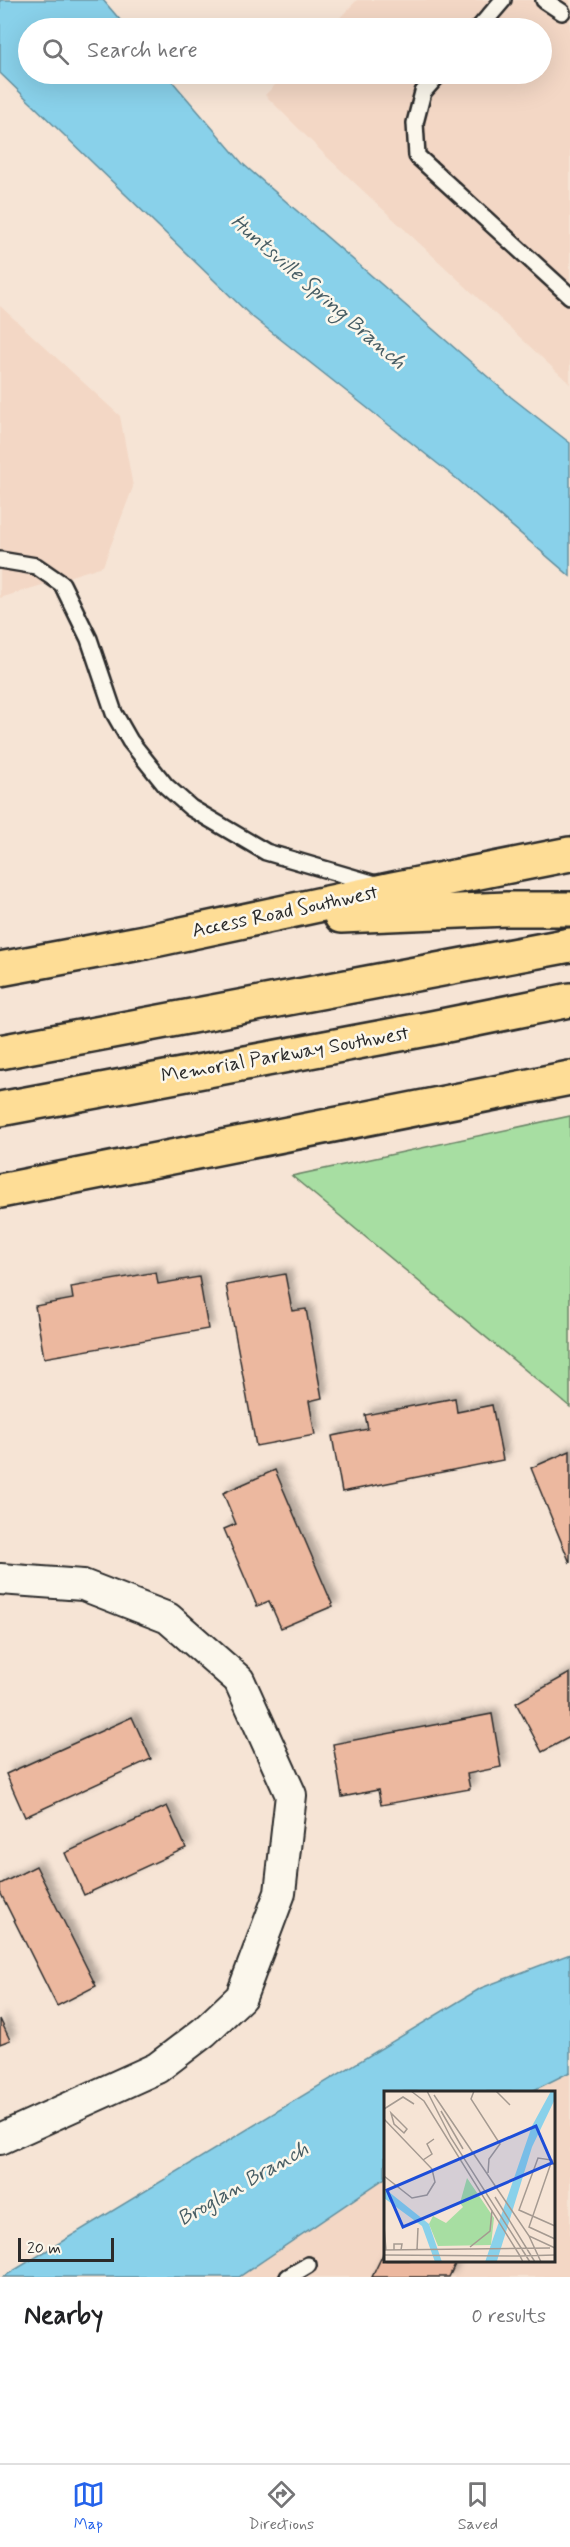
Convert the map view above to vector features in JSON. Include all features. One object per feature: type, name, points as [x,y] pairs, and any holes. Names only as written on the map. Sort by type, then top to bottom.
[{"type":"highway","name":"Access Road Southwest","points":[[0,969],[257,919],[570,854]]},
{"type":"highway","points":[[257,919],[507,909],[570,909]]},
{"type":"highway","points":[[0,1052],[570,945]]},
{"type":"highway","name":"Memorial Parkway Southwest","points":[[0,1109],[570,1000]]},
{"type":"highway","points":[[0,1191],[570,1078]]},
{"type":"street","points":[[0,1579],[83,1585],[168,1618],[239,1680],[291,1795],[280,1893],[241,1997],[204,2032],[157,2068],[0,2139]]},
{"type":"lane","points":[[487,18],[503,0]]},
{"type":"lane","points":[[543,0],[568,12]]},
{"type":"lane","points":[[431,84],[423,92],[415,123],[417,156],[570,296]]},
{"type":"lane","points":[[0,560],[36,566],[62,584],[89,639],[114,713],[130,741],[166,786],[191,808],[266,852],[393,889]]},
{"type":"lane","points":[[288,2277],[308,2265]]},
{"type":"shaded area","points":[[357,0],[570,0],[570,384],[327,157],[265,95],[276,84],[552,84],[552,18],[340,18]]},
{"type":"shaded area","points":[[0,306],[120,416],[133,487],[103,566],[0,598]]},
{"type":"shaded area","points":[[570,2072],[570,2277],[239,2277],[384,2179],[384,2262],[555,2262],[555,2091],[532,2091]]},
{"type":"green space","points":[[570,1116],[570,1407],[292,1176]]},
{"type":"water","name":"Huntsville Spring Branch","points":[[0,0],[103,0],[118,18],[18,18],[18,84],[175,84],[243,164],[511,397],[570,443],[570,576],[457,479],[250,315],[0,73]]},
{"type":"water","name":"Broglan Branch","points":[[570,1954],[570,2072],[532,2091],[384,2091],[384,2179],[239,2277],[3,2277],[481,1988]]},
{"type":"building","points":[[156,1272],[158,1284],[199,1277],[208,1329],[44,1358],[35,1306],[73,1299],[71,1287]]},
{"type":"building","points":[[285,1274],[292,1311],[306,1309],[322,1398],[309,1401],[315,1435],[256,1446],[226,1285]]},
{"type":"building","points":[[455,1398],[457,1412],[492,1405],[503,1460],[342,1492],[332,1436],[368,1429],[365,1415]]},
{"type":"building","points":[[570,1451],[570,1563],[531,1468]]},
{"type":"building","points":[[275,1470],[333,1606],[281,1628],[269,1601],[257,1606],[224,1529],[236,1524],[223,1493]]},
{"type":"building","points":[[570,1673],[570,1737],[542,1752],[516,1703]]},
{"type":"building","points":[[492,1714],[501,1767],[467,1774],[470,1789],[381,1805],[378,1790],[342,1797],[333,1744]]},
{"type":"building","points":[[132,1717],[151,1759],[25,1817],[6,1774]]},
{"type":"building","points":[[167,1806],[186,1848],[84,1895],[65,1853]]},
{"type":"building","points":[[36,1866],[96,1986],[57,2006],[0,1892],[0,1884]]},
{"type":"building","points":[[0,2019],[10,2040],[0,2044]]},
{"type":"building","points":[[384,2252],[384,2262],[456,2262],[449,2277],[372,2277]]}]
